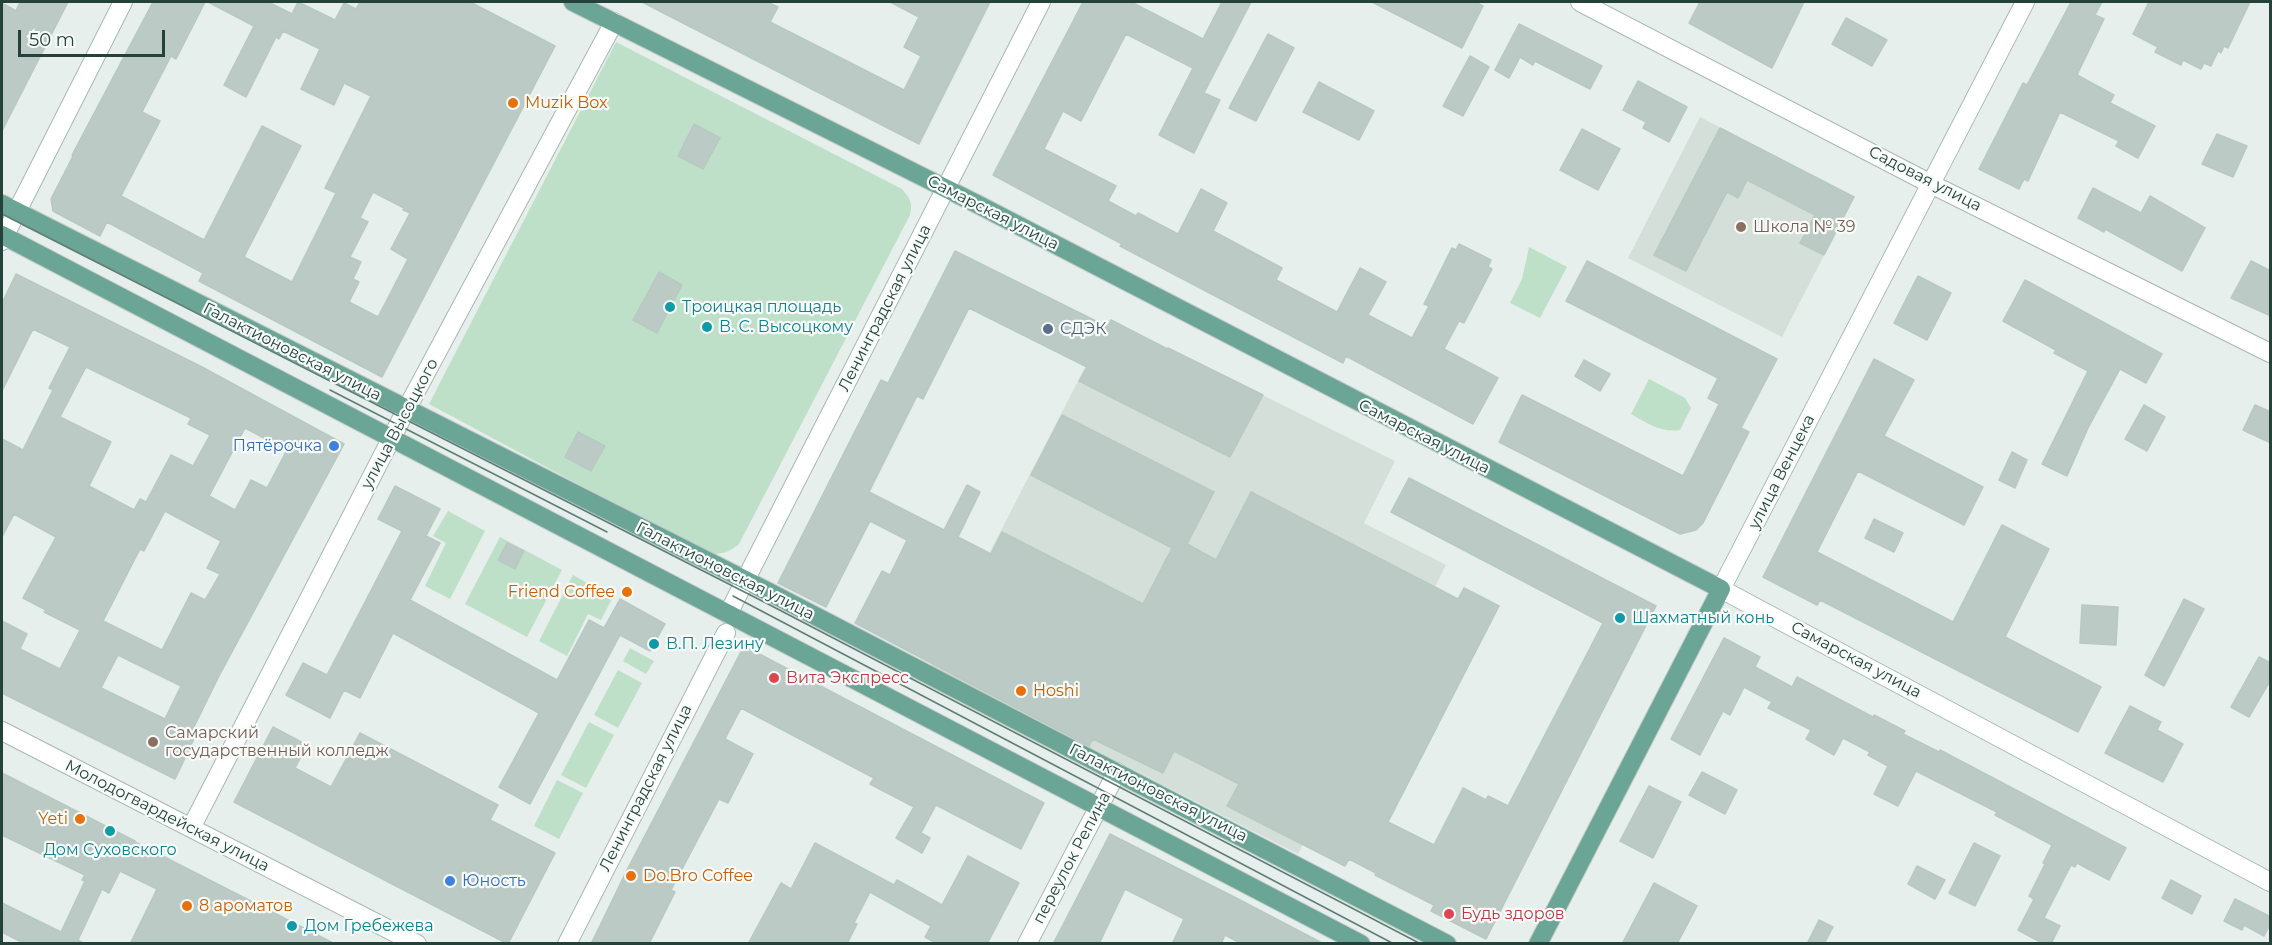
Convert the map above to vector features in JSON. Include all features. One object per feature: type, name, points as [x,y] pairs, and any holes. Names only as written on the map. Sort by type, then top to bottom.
[{"type":"main road","name":"Самарская улица","points":[[573,2],[945,188],[1721,589]]},
{"type":"main road","name":"Галактионовская улица","points":[[9,208],[745,580],[1447,944]]},
{"type":"main road","name":"Галактионовская улица","points":[[2,238],[1361,944]]},
{"type":"main road","name":"улица Венцека","points":[[1538,944],[1721,589]]},
{"type":"street","points":[[2,238],[9,208],[123,2]]},
{"type":"street","name":"Ленинградская улица","points":[[728,614],[1041,2]]},
{"type":"street","name":"Садовая улица","points":[[1580,2],[1931,184],[2271,353]]},
{"type":"street","name":"улица Венцека","points":[[1721,589],[2025,2]]},
{"type":"street","name":"улица Высоцкого","points":[[191,828],[406,410],[614,22]]},
{"type":"street","name":"Самарская улица","points":[[1721,589],[2271,882]]},
{"type":"street","name":"Ленинградская улица","points":[[567,944],[726,633]]},
{"type":"street","name":"Молодогвардейская улица","points":[[2,731],[417,944]]},
{"type":"street","name":"переулок Репина","points":[[1027,944],[1117,772]]},
{"type":"shaded area","name":"Школа № 39","points":[[1700,117],[1854,197],[1782,337],[1628,258]]},
{"type":"shaded area","points":[[1110,319],[1395,461],[1364,523],[1446,565],[1298,854],[931,666]]},
{"type":"green space","name":"Троицкая площадь","points":[[616,42],[902,189],[911,204],[910,215],[739,544],[721,553],[708,554],[429,404]]},
{"type":"green space","points":[[1529,247],[1567,267],[1540,318],[1510,303],[1522,279]]},
{"type":"green space","points":[[1649,379],[1685,398],[1691,408],[1680,430],[1660,429],[1631,414]]},
{"type":"green space","points":[[448,511],[485,531],[450,599],[425,586],[446,543],[433,536]]},
{"type":"green space","points":[[500,537],[562,570],[527,637],[465,604]]},
{"type":"green space","points":[[573,575],[613,597],[601,620],[588,614],[567,656],[539,641]]},
{"type":"green space","points":[[630,648],[654,661],[646,674],[623,661]]},
{"type":"green space","points":[[618,670],[642,683],[618,728],[594,715]]},
{"type":"green space","points":[[589,722],[614,735],[586,788],[561,775]]},
{"type":"green space","points":[[557,780],[583,793],[559,839],[534,826]]},
{"type":"building","points":[[20,2],[68,2],[2,131],[2,3],[16,11]]},
{"type":"building","points":[[153,2],[205,2],[176,59],[171,56],[142,112],[160,121],[121,196],[204,240],[262,126],[301,146],[244,257],[292,282],[336,193],[325,188],[371,96],[344,83],[334,105],[301,89],[320,49],[283,31],[279,39],[276,37],[246,97],[224,85],[254,26],[208,2],[268,2],[292,14],[298,2],[335,20],[344,3],[356,9],[360,2],[470,2],[555,46],[382,377],[199,281],[203,273],[107,222],[100,236],[53,211],[51,199]],"holes":[[[373,192],[404,208],[403,210],[410,213],[391,249],[408,259],[378,317],[349,302],[359,282],[353,279],[361,262],[350,257],[368,222],[360,218]]]},
{"type":"building","points":[[642,2],[767,2],[778,7],[770,22],[904,90],[921,56],[904,47],[919,17],[890,2],[990,2],[919,144]]},
{"type":"building","points":[[1083,2],[1131,2],[1203,39],[1222,2],[1251,2],[1204,93],[1220,100],[1194,153],[1159,135],[1193,68],[1126,34],[1081,121],[1063,111],[1044,149],[1116,186],[1108,201],[1136,216],[1138,213],[1178,234],[1201,189],[1227,203],[1213,231],[1282,268],[1276,280],[1337,312],[1360,268],[1386,282],[1368,315],[1412,338],[1429,306],[1424,304],[1452,248],[1456,250],[1459,244],[1491,260],[1488,267],[1492,269],[1464,323],[1459,321],[1444,349],[1498,378],[1473,424],[1346,356],[1343,363],[1120,246],[1122,244],[993,175]]},
{"type":"building","points":[[1372,2],[1475,2],[1483,6],[1462,48]]},
{"type":"building","points":[[1700,2],[1804,2],[1772,68],[1689,23]]},
{"type":"building","points":[[2071,2],[2102,2],[2095,15],[2104,19],[2077,75],[2114,95],[2110,103],[2155,126],[2138,158],[2116,146],[2119,141],[2060,112],[2028,181],[2024,179],[2019,189],[1979,169],[2023,83],[2027,85]]},
{"type":"building","points":[[2149,2],[2250,2],[2228,48],[2224,46],[2221,53],[2218,51],[2211,66],[2204,63],[2201,69],[2183,60],[2181,65],[2155,52],[2158,47],[2133,34]]},
{"type":"building","points":[[1846,18],[1887,40],[1872,66],[1832,44]]},
{"type":"building","points":[[1519,24],[1602,66],[1590,89],[1535,61],[1533,65],[1520,57],[1509,78],[1495,70]]},
{"type":"building","points":[[1268,34],[1294,48],[1256,121],[1229,108]]},
{"type":"building","points":[[1470,56],[1489,67],[1463,116],[1443,106]]},
{"type":"building","points":[[1638,81],[1687,107],[1669,142],[1643,128],[1646,122],[1623,110]]},
{"type":"building","points":[[1319,82],[1374,111],[1359,140],[1303,112]]},
{"type":"building","points":[[694,124],[720,138],[703,169],[678,156]]},
{"type":"building","points":[[1720,128],[1854,197],[1824,255],[1800,243],[1815,215],[1747,180],[1738,198],[1727,192],[1686,271],[1654,255]]},
{"type":"building","points":[[1582,129],[1620,149],[1598,190],[1560,170]]},
{"type":"building","points":[[2217,134],[2247,146],[2233,177],[2202,164]]},
{"type":"building","points":[[2093,188],[2141,213],[2150,196],[2205,228],[2182,271],[2105,229],[2104,232],[2078,218]]},
{"type":"building","points":[[955,251],[1108,327],[1111,320],[1263,395],[1230,457],[1079,381],[1087,367],[969,308],[923,399],[917,396],[869,492],[944,530],[967,485],[980,492],[958,537],[991,554],[1002,532],[1143,604],[1172,548],[1031,475],[1062,415],[1214,492],[1187,544],[1216,560],[1251,492],[1458,599],[1464,588],[1499,606],[1388,822],[1434,845],[1463,788],[1486,800],[1488,796],[1508,806],[1603,623],[1391,512],[1409,478],[1656,606],[1486,939],[1431,911],[1434,905],[1349,859],[1345,866],[1227,806],[1239,784],[1174,751],[1163,773],[1093,739],[1089,746],[855,623],[882,571],[890,575],[907,540],[870,521],[826,607],[778,583],[881,380],[888,383]]},
{"type":"building","points":[[1587,261],[1777,359],[1741,428],[1749,432],[1703,523],[1696,530],[1680,534],[1499,442],[1522,395],[1683,476],[1719,404],[1708,398],[1718,378],[1566,301]]},
{"type":"building","points":[[2251,261],[2271,271],[2271,316],[2231,298]]},
{"type":"building","points":[[659,272],[682,285],[657,333],[633,320]]},
{"type":"building","points":[[16,274],[202,367],[344,444],[219,676],[190,735],[195,737],[175,779],[2,693],[2,621],[27,634],[20,649],[60,669],[80,630],[44,612],[46,610],[23,598],[56,537],[14,514],[2,537],[2,439],[23,450],[53,390],[49,388],[70,347],[33,329],[2,391],[2,303]],"holes":[[[86,367],[191,418],[188,424],[210,435],[193,466],[171,455],[146,502],[140,499],[134,510],[89,486],[111,442],[60,417]],[[245,428],[287,450],[267,488],[251,480],[235,510],[209,496]],[[165,511],[221,541],[207,568],[220,574],[205,600],[191,593],[162,650],[103,621],[140,549],[144,551]],[[118,655],[181,686],[165,719],[101,688]]]},
{"type":"building","points":[[1918,276],[1951,293],[1927,340],[1894,323]]},
{"type":"building","points":[[2025,280],[2162,354],[2146,383],[2120,369],[2088,428],[2067,476],[2042,464],[2088,371],[2054,353],[2056,350],[2003,321]]},
{"type":"building","points":[[1874,359],[1914,380],[1884,436],[1983,487],[1964,525],[1858,471],[1817,552],[1953,622],[2002,525],[2049,549],[2005,637],[2101,687],[2078,732],[1820,600],[1817,605],[1763,577]]},
{"type":"building","points":[[1584,360],[1610,374],[1600,391],[1575,376]]},
{"type":"building","points":[[2144,405],[2165,417],[2147,451],[2125,439]]},
{"type":"building","points":[[2255,405],[2271,412],[2271,443],[2243,430]]},
{"type":"building","points":[[578,432],[605,446],[591,471],[565,457]]},
{"type":"building","points":[[2012,452],[2027,460],[2015,488],[1999,480]]},
{"type":"building","points":[[395,486],[440,509],[426,536],[440,543],[410,600],[557,680],[589,620],[604,628],[620,599],[665,624],[650,651],[620,635],[530,804],[499,787],[539,713],[393,633],[360,698],[344,690],[330,718],[286,695],[303,663],[327,675],[402,531],[378,519]]},
{"type":"building","points":[[1874,519],[1903,533],[1894,552],[1865,538]]},
{"type":"building","points":[[507,543],[524,551],[515,569],[498,560]]},
{"type":"building","points":[[2184,599],[2204,609],[2164,686],[2145,675]]},
{"type":"building","points":[[2082,605],[2118,607],[2116,645],[2080,643]]},
{"type":"building","points":[[1724,638],[1760,657],[1755,667],[1792,687],[1797,677],[1905,731],[1903,734],[1939,752],[1940,750],[2126,848],[2109,880],[2077,863],[2075,867],[2071,865],[2044,918],[2060,926],[2051,944],[2044,944],[2018,930],[2034,899],[2029,896],[2052,845],[1995,815],[1997,812],[1916,771],[1898,806],[1874,794],[1888,766],[1868,755],[1870,752],[1843,738],[1834,755],[1806,739],[1811,730],[1768,708],[1772,702],[1744,687],[1730,715],[1723,711],[1700,755],[1671,739]]},
{"type":"building","points":[[744,646],[1044,803],[1021,849],[936,805],[921,833],[930,838],[922,853],[896,838],[914,807],[870,784],[874,778],[741,708],[725,739],[753,754],[728,803],[719,799],[671,890],[675,892],[649,944],[591,944]]},
{"type":"building","points":[[2259,657],[2271,663],[2271,679],[2249,717],[2231,707]]},
{"type":"building","points":[[2130,706],[2161,722],[2157,730],[2183,744],[2163,782],[2105,753]]},
{"type":"building","points":[[273,727],[307,745],[295,768],[331,787],[360,733],[498,805],[490,820],[555,853],[508,944],[234,802]]},
{"type":"building","points":[[1702,772],[1737,790],[1725,814],[1689,795]]},
{"type":"building","points":[[2,773],[335,944],[130,944],[157,889],[120,871],[109,893],[102,889],[78,940],[85,944],[25,944],[2,932],[2,903],[61,932],[85,881],[82,880],[85,875],[2,835]]},
{"type":"building","points":[[1649,786],[1681,802],[1653,858],[1620,841]]},
{"type":"building","points":[[1110,834],[1324,944],[1242,944],[1225,935],[1221,944],[1172,944],[1184,919],[1125,889],[1099,944],[1053,944]]},
{"type":"building","points":[[815,843],[894,885],[897,880],[942,905],[968,856],[1019,883],[987,944],[938,944],[925,937],[931,926],[870,892],[854,923],[857,924],[847,944],[748,944],[781,883],[791,889]]},
{"type":"building","points":[[1974,843],[2000,856],[1975,906],[1949,893]]},
{"type":"building","points":[[1917,866],[1945,880],[1935,899],[1908,884]]},
{"type":"building","points":[[2171,880],[2201,896],[2192,914],[2162,898]]},
{"type":"building","points":[[1654,883],[1697,906],[1677,944],[1622,944]]},
{"type":"building","points":[[2235,899],[2271,917],[2271,923],[2264,936],[2244,925],[2242,930],[2224,921]]},
{"type":"building","points":[[1819,920],[1833,927],[1824,944],[1807,944]]},
{"type":"tram line","points":[[2,214],[766,603],[1421,944]]},
{"type":"tram line","points":[[330,390],[607,532]]},
{"type":"tram line","points":[[733,596],[1394,944]]},
{"type":"place","name":"Muzik Box","points":[[513,103]]},
{"type":"place","name":"Школа № 39","points":[[1741,227]]},
{"type":"place","name":"Троицкая площадь","points":[[670,307]]},
{"type":"place","name":"В. С. Высоцкому","points":[[707,327]]},
{"type":"place","name":"СДЭК","points":[[1048,329]]},
{"type":"place","name":"Пятёрочка","points":[[334,446]]},
{"type":"place","name":"Friend Coffee","points":[[627,592]]},
{"type":"place","name":"Шахматный конь","points":[[1620,618]]},
{"type":"place","name":"В.П. Лезину","points":[[654,644]]},
{"type":"place","name":"Вита Экспресс","points":[[774,678]]},
{"type":"place","name":"Hoshi","points":[[1021,691]]},
{"type":"place","name":"Самарский государственный колледж","points":[[153,742]]},
{"type":"place","name":"Yeti","points":[[80,819]]},
{"type":"place","name":"Дом Суховского","points":[[110,831]]},
{"type":"place","name":"Do.Bro Coffee","points":[[631,876]]},
{"type":"place","name":"Юность","points":[[450,881]]},
{"type":"place","name":"8 ароматов","points":[[187,906]]},
{"type":"place","name":"Будь здоров","points":[[1449,914]]},
{"type":"place","name":"Дом Гребежева","points":[[292,926]]}]
